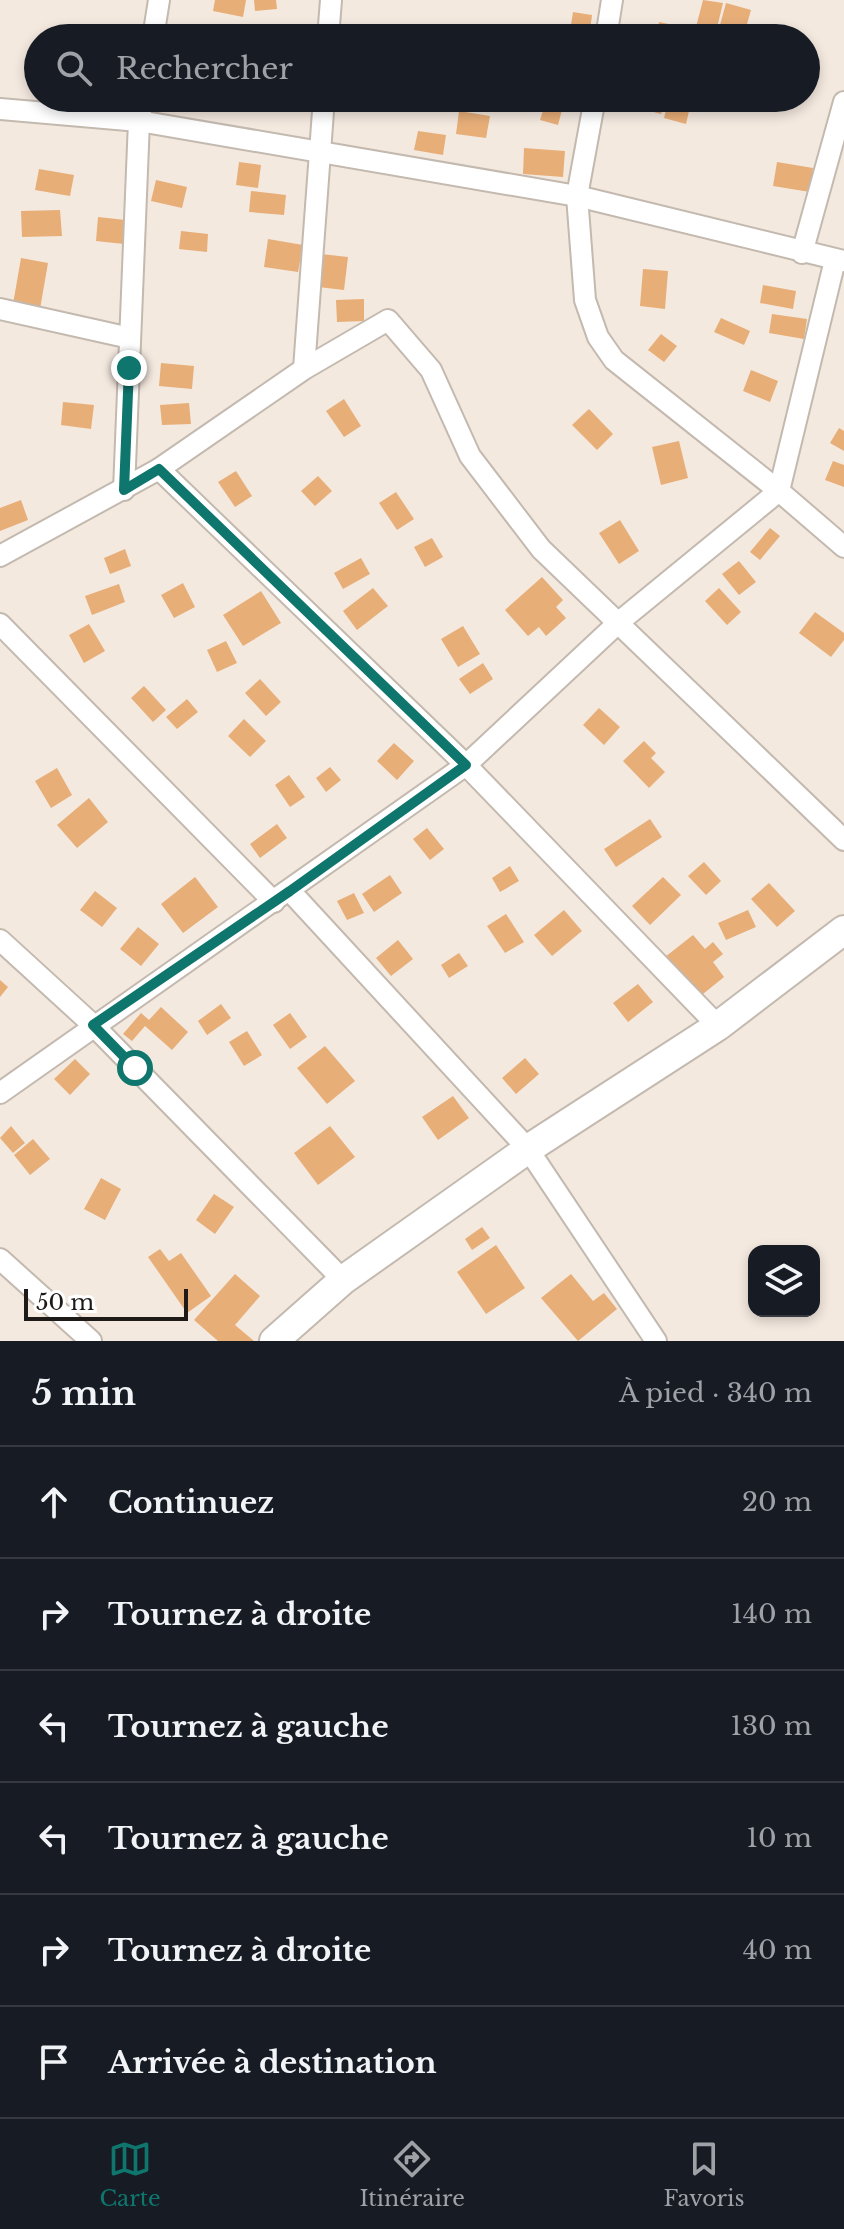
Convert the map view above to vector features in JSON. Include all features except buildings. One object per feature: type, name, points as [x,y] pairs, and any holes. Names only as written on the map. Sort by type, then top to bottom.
[{"type":"street","points":[[155,24],[159,0]]},
{"type":"street","points":[[329,24],[331,0]]},
{"type":"street","points":[[608,24],[612,0]]},
{"type":"street","points":[[802,253],[844,102]]},
{"type":"street","points":[[0,109],[24,111]]},
{"type":"street","points":[[0,1093],[466,765],[619,622],[779,491],[840,260],[577,196],[139,121],[35,112]]},
{"type":"street","points":[[124,490],[141,112]]},
{"type":"street","points":[[304,369],[323,112]]},
{"type":"street","points":[[592,112],[577,196],[585,300],[598,337],[614,360],[779,491],[844,547]]},
{"type":"street","points":[[0,309],[130,338]]},
{"type":"street","points":[[0,556],[159,469],[304,369],[388,320],[431,370],[470,456],[541,549],[844,840]]},
{"type":"street","points":[[159,469],[466,765],[718,1026]]},
{"type":"street","points":[[0,624],[282,896],[528,1149],[656,1341]]},
{"type":"street","points":[[274,1341],[343,1280],[528,1149],[718,1026],[844,930]]},
{"type":"street","points":[[0,940],[93,1025],[343,1280]]},
{"type":"street","points":[[0,1259],[91,1341]]},
{"type":"route","points":[[129,368],[124,490],[159,469],[466,765],[290,891],[93,1025],[135,1068]]}]
